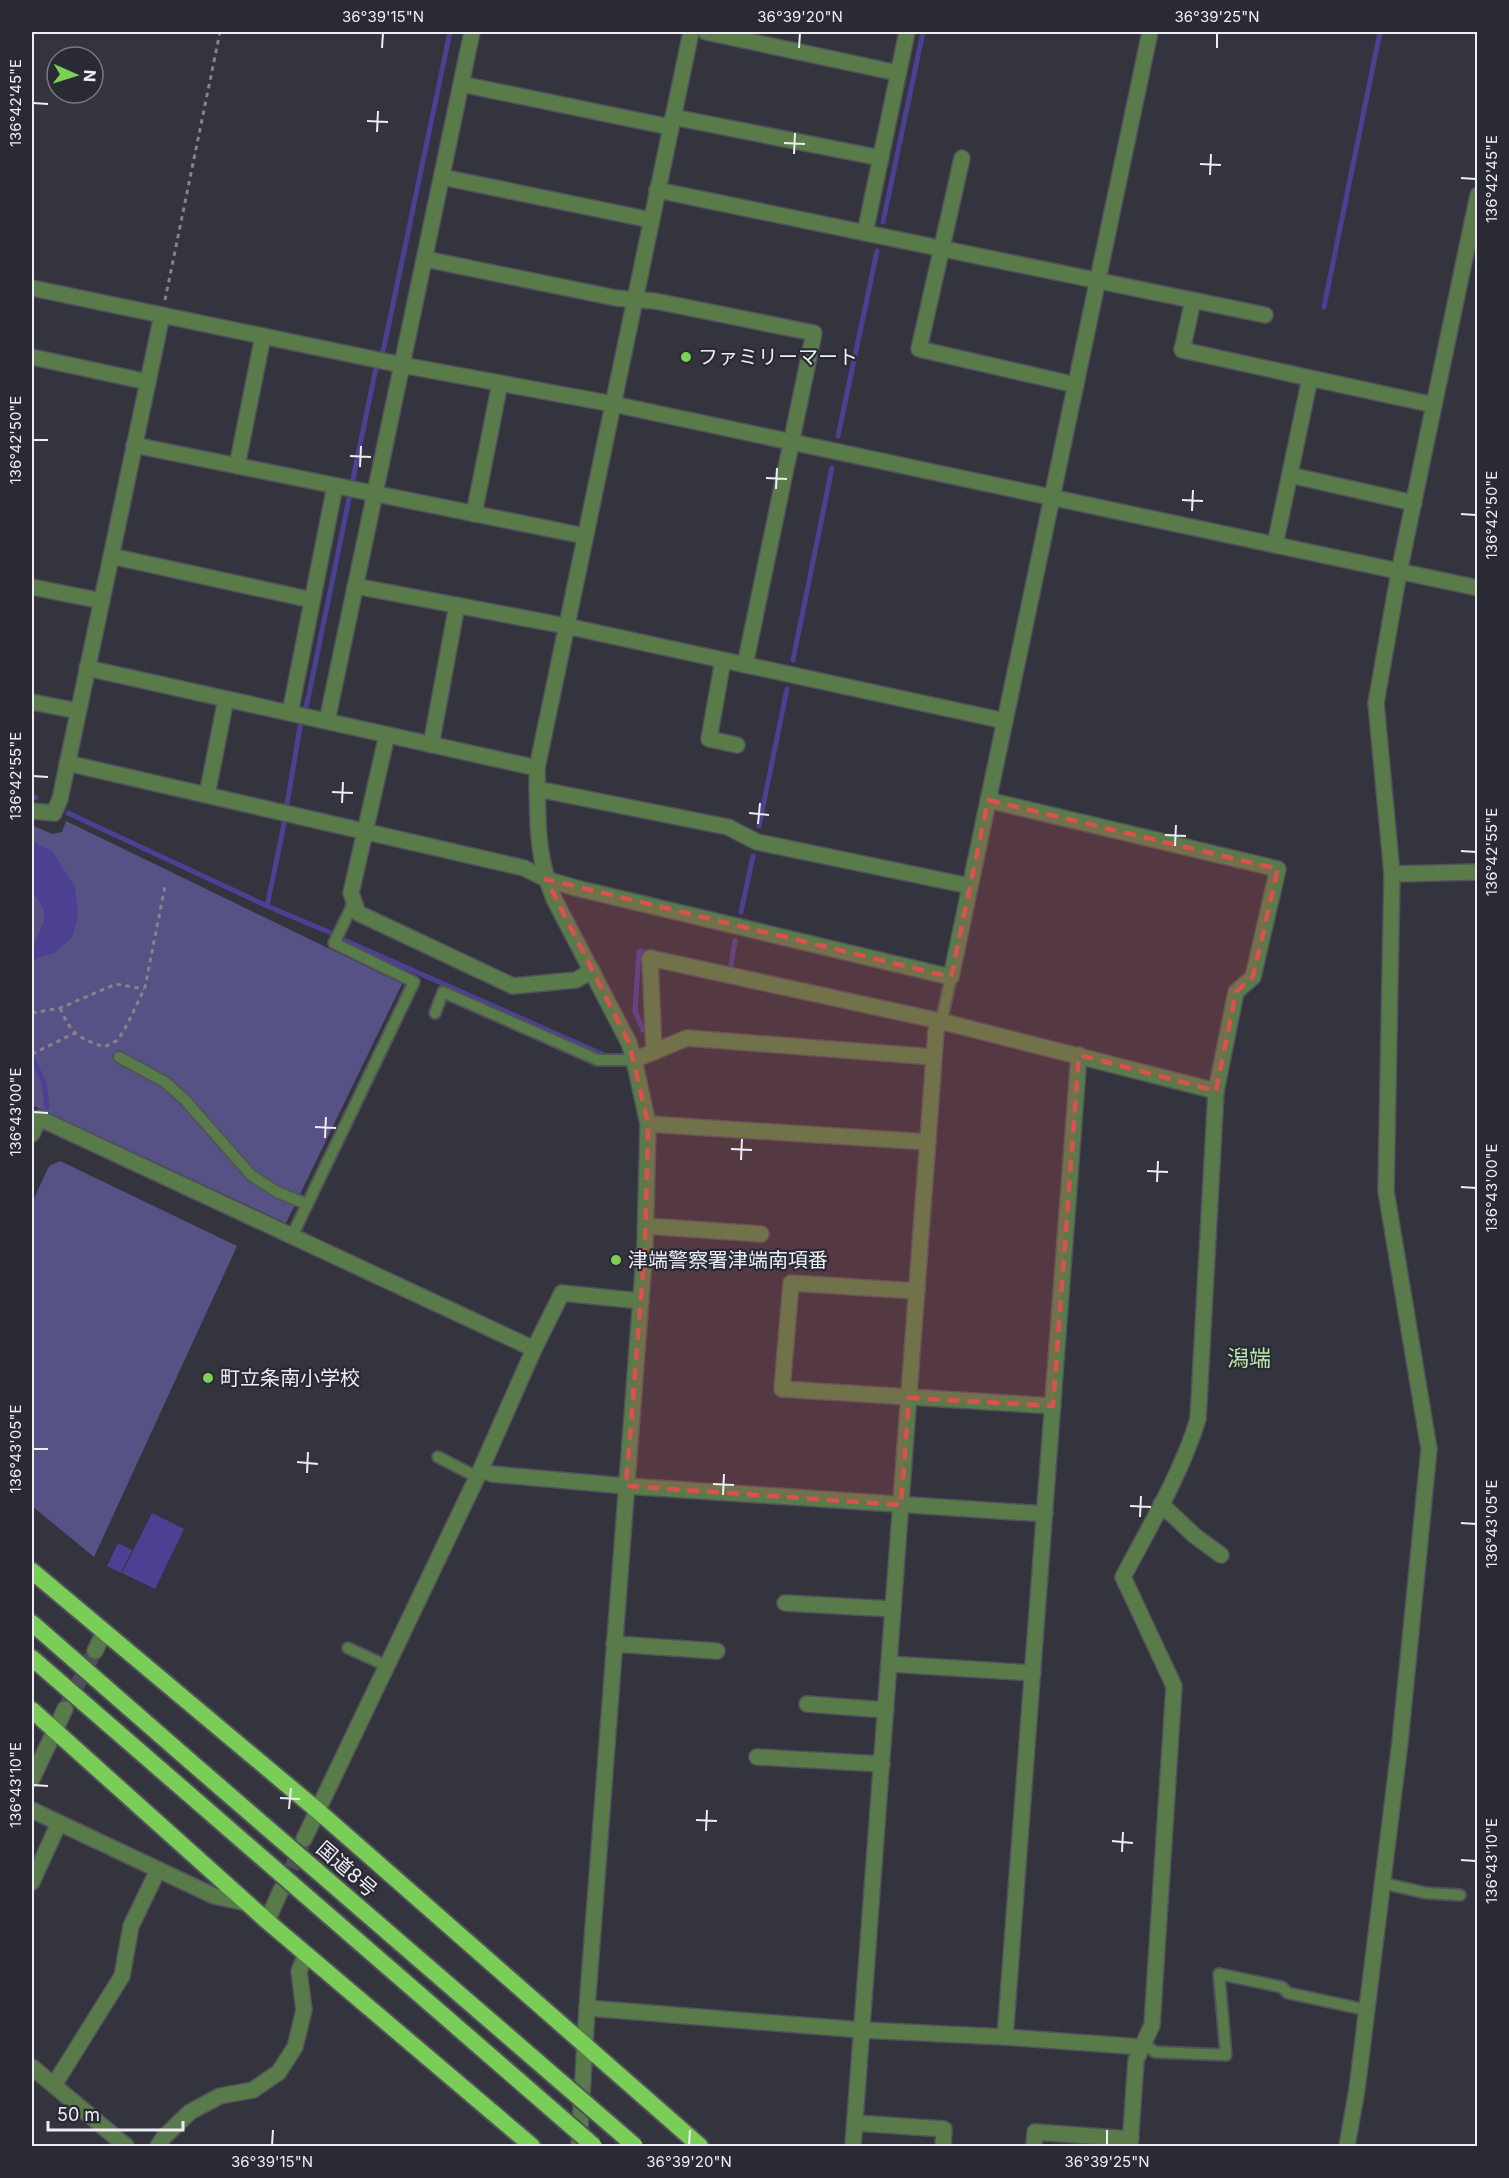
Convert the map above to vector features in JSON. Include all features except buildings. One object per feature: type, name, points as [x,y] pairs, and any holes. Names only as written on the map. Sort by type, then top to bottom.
[{"type":"highway","points":[[32,1571],[317,1810],[700,2146]]},
{"type":"highway","name":"国道8号","points":[[32,1623],[635,2146]]},
{"type":"highway","points":[[32,1658],[594,2146]]},
{"type":"highway","points":[[32,1710],[267,1921],[532,2146]]},
{"type":"street","points":[[324,720],[355,586],[371,494],[472,32]]},
{"type":"street","points":[[579,2146],[587,2008],[641,1301],[646,1226],[648,1124],[629,1043],[554,899],[546,879],[538,846],[537,768],[691,32]]},
{"type":"street","points":[[706,32],[898,73]]},
{"type":"street","points":[[865,233],[907,32]]},
{"type":"street","points":[[67,763],[524,868],[546,879],[576,888],[951,977],[1150,32]]},
{"type":"street","points":[[461,84],[881,158]]},
{"type":"street","points":[[962,158],[919,349],[1076,385]]},
{"type":"street","points":[[442,177],[651,220]]},
{"type":"street","points":[[657,190],[1265,315]]},
{"type":"street","points":[[1347,2146],[1358,2089],[1400,1742],[1429,1449],[1386,1191],[1392,874],[1376,703],[1399,572],[1478,195]]},
{"type":"street","points":[[424,259],[616,298],[655,300],[814,333],[745,664]]},
{"type":"street","points":[[32,288],[399,364],[613,404],[1478,588]]},
{"type":"street","points":[[1193,301],[1182,350],[1434,405]]},
{"type":"street","points":[[32,811],[54,813],[60,799],[162,315]]},
{"type":"street","points":[[237,466],[263,336]]},
{"type":"street","points":[[32,357],[148,382]]},
{"type":"street","points":[[1275,545],[1310,378]]},
{"type":"street","points":[[474,514],[500,383]]},
{"type":"street","points":[[134,445],[585,536]]},
{"type":"street","points":[[1290,475],[1414,502]]},
{"type":"street","points":[[293,714],[312,600],[339,487]]},
{"type":"street","points":[[111,556],[312,600]]},
{"type":"street","points":[[355,586],[566,626],[1005,721]]},
{"type":"street","points":[[32,587],[102,601]]},
{"type":"street","points":[[431,744],[457,605]]},
{"type":"street","points":[[723,660],[709,739],[737,745]]},
{"type":"street","points":[[87,668],[537,768]]},
{"type":"street","points":[[207,795],[226,699]]},
{"type":"street","points":[[32,702],[78,711]]},
{"type":"street","points":[[387,735],[351,893],[358,913],[513,986],[576,980],[592,971]]},
{"type":"street","points":[[537,789],[728,827],[757,842],[970,886]]},
{"type":"street","points":[[988,800],[1278,869],[1253,977],[1236,992],[1216,1091],[1198,1419],[1193,1436],[1161,1504],[1123,1577],[1174,1686],[1152,2025],[1136,2060],[1131,2143],[1035,2132],[1034,2146]]},
{"type":"street","points":[[1392,874],[1478,872]]},
{"type":"street","points":[[654,1052],[650,958],[938,1026],[1079,1055],[1216,1091]]},
{"type":"street","points":[[853,2146],[938,1026]]},
{"type":"street","points":[[634,1060],[687,1038],[934,1057]]},
{"type":"street","points":[[1005,2037],[1079,1055]]},
{"type":"street","points":[[32,1134],[39,1118],[534,1350]]},
{"type":"street","points":[[648,1124],[928,1142]]},
{"type":"street","points":[[646,1226],[761,1234]]},
{"type":"street","points":[[917,1291],[791,1283],[782,1389],[1053,1406]]},
{"type":"street","points":[[304,1839],[479,1473],[562,1293],[641,1301]]},
{"type":"street","points":[[479,1473],[626,1486],[1045,1514]]},
{"type":"street","points":[[1161,1504],[1195,1536],[1221,1555]]},
{"type":"street","points":[[785,1603],[893,1609]]},
{"type":"street","points":[[95,1651],[104,1632]]},
{"type":"street","points":[[614,1644],[717,1651]]},
{"type":"street","points":[[889,1664],[1033,1673]]},
{"type":"street","points":[[807,1704],[886,1710]]},
{"type":"street","points":[[32,1779],[66,1708]]},
{"type":"street","points":[[757,1757],[882,1764]]},
{"type":"street","points":[[32,1810],[214,1896],[246,1902]]},
{"type":"street","points":[[32,1882],[59,1823]]},
{"type":"street","points":[[54,2085],[122,1976],[131,1926],[158,1870]]},
{"type":"street","points":[[267,1921],[281,1890]]},
{"type":"street","points":[[158,2146],[190,2112],[220,2096],[254,2090],[279,2072],[294,2047],[304,2010],[299,1971],[306,1954]]},
{"type":"street","points":[[587,2008],[862,2030],[1143,2045]]},
{"type":"street","points":[[32,2068],[126,2146]]},
{"type":"street","points":[[855,2123],[945,2129],[943,2146]]},
{"type":"lane","points":[[292,1236],[414,982],[334,943],[354,902]]},
{"type":"lane","points":[[938,1026],[951,977]]},
{"type":"lane","points":[[435,1013],[443,992],[598,1060],[634,1060]]},
{"type":"lane","points":[[119,1057],[157,1077],[172,1088],[251,1175],[277,1192],[307,1204]]},
{"type":"lane","points":[[438,1457],[479,1473]]},
{"type":"lane","points":[[348,1648],[387,1666]]},
{"type":"lane","points":[[1382,1883],[1426,1893],[1460,1895]]},
{"type":"lane","points":[[1143,2045],[1155,2052],[1226,2055],[1219,1974],[1282,1987],[1288,1993],[1367,2010]]},
{"type":"path","points":[[162,315],[220,32]]},
{"type":"path","points":[[60,1008],[69,1028],[85,1040],[104,1047],[118,1040],[144,988],[165,886]]},
{"type":"path","points":[[32,1013],[60,1008],[116,984],[144,988]]},
{"type":"path","points":[[32,1054],[75,1033]]},
{"type":"highlighted area","points":[[988,800],[1278,869],[1253,977],[1236,992],[1216,1091],[1079,1055],[1053,1406],[909,1398],[901,1505],[626,1486],[645,1245],[648,1124],[629,1043],[546,879],[951,977]]},
{"type":"shaded area","points":[[66,821],[402,984],[286,1223],[34,1106],[32,1111],[32,825],[52,834],[62,832]]},
{"type":"shaded area","points":[[32,841],[52,851],[75,887],[78,914],[73,936],[55,953],[34,958],[33,948],[43,924],[44,911],[32,893]]},
{"type":"shaded area","points":[[60,1161],[237,1246],[94,1557],[32,1506],[32,1203],[49,1166]]},
{"type":"shaded area","points":[[152,1513],[184,1529],[155,1589],[122,1573]]},
{"type":"shaded area","points":[[118,1543],[132,1550],[121,1573],[107,1566]]},
{"type":"waterway","points":[[267,906],[300,727],[308,699],[375,372],[384,347],[450,32]]},
{"type":"waterway","points":[[883,222],[923,32]]},
{"type":"waterway","points":[[1324,307],[1380,32]]},
{"type":"waterway","points":[[838,436],[877,251]]},
{"type":"waterway","points":[[793,660],[832,468]]},
{"type":"waterway","points":[[759,826],[787,689]]},
{"type":"waterway","points":[[32,796],[36,798]]},
{"type":"waterway","points":[[68,813],[267,906],[331,933]]},
{"type":"waterway","points":[[741,912],[753,856]]},
{"type":"waterway","points":[[344,940],[602,1054]]},
{"type":"waterway","points":[[725,969],[730,970],[735,941]]},
{"type":"waterway","points":[[643,1030],[635,1011],[639,951],[652,954]]},
{"type":"waterway","points":[[33,1060],[44,1083],[47,1107]]},
{"type":"tunnel","points":[[65,1709],[95,1651]]},
{"type":"tunnel","points":[[282,1889],[302,1845]]},
{"type":"place","name":"ファミリーマート","points":[[686,357]]},
{"type":"place","name":"津端警察署津端南項番","points":[[616,1260]]},
{"type":"place","name":"町立条南小学校","points":[[208,1378]]},
{"type":"district","name":"潟端","points":[[1249,1358]]}]
